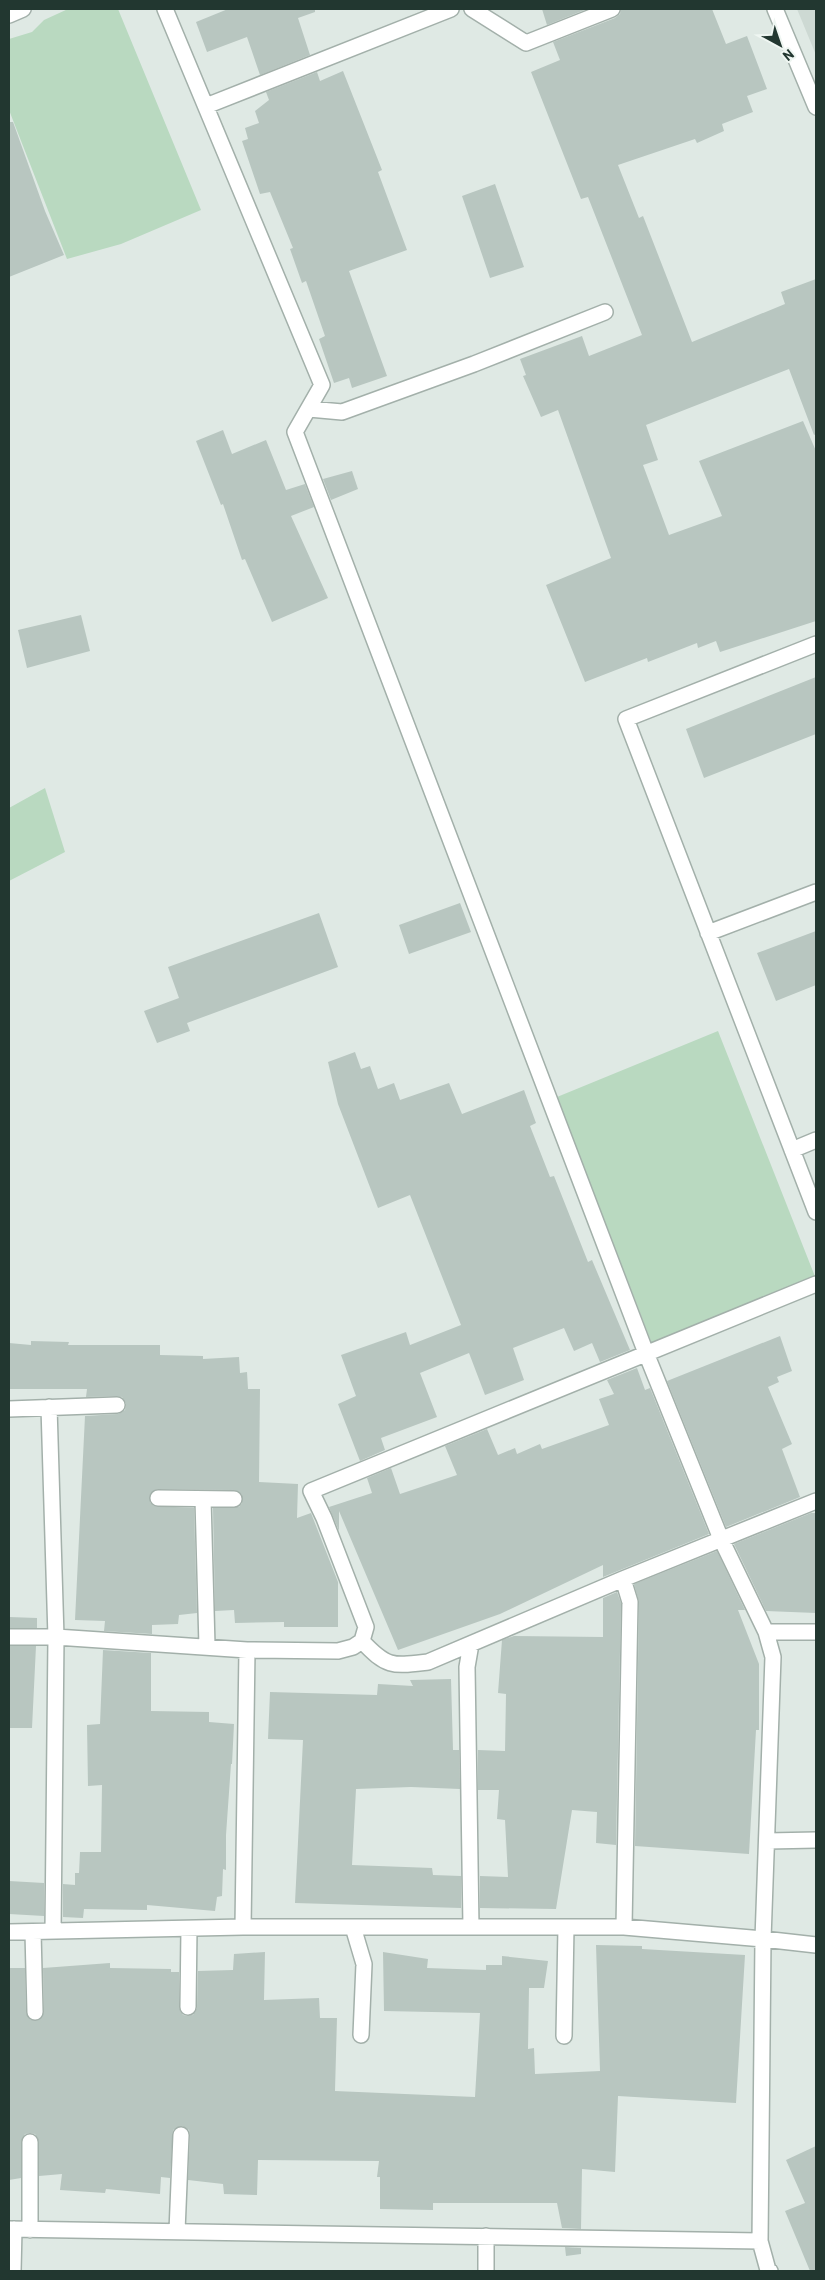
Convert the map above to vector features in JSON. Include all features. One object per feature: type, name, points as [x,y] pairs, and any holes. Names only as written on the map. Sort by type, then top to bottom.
[{"type":"street","points":[[9,15],[23,9]]},
{"type":"street","points":[[165,9],[322,385],[295,432],[646,1353],[722,1539],[766,1632],[773,1656],[768,1841],[763,1939],[760,2241],[768,2270],[770,2271]]},
{"type":"street","points":[[206,106],[451,9]]},
{"type":"street","points":[[472,9],[526,43],[612,9]]},
{"type":"street","points":[[775,9],[816,107]]},
{"type":"street","points":[[309,408],[342,412],[474,364],[605,312]]},
{"type":"street","points":[[816,644],[626,718],[816,1212]]},
{"type":"street","points":[[708,933],[816,892]]},
{"type":"street","points":[[792,1150],[816,1140]]},
{"type":"street","points":[[9,1637],[56,1637],[247,1650],[338,1650],[352,1647],[362,1641],[366,1627],[324,1518],[311,1492],[816,1284]]},
{"type":"street","points":[[9,1409],[117,1405]]},
{"type":"street","points":[[49,1408],[56,1637],[53,1931]]},
{"type":"street","points":[[158,1498],[234,1499]]},
{"type":"street","points":[[203,1499],[207,1646]]},
{"type":"street","points":[[362,1641],[378,1658],[396,1666],[428,1662],[623,1579],[816,1501]]},
{"type":"street","points":[[623,1579],[630,1602],[624,1927]]},
{"type":"street","points":[[766,1632],[816,1632]]},
{"type":"street","points":[[471,1644],[467,1667],[472,1927]]},
{"type":"street","points":[[243,1927],[247,1650]]},
{"type":"street","points":[[768,1841],[816,1840]]},
{"type":"street","points":[[9,1932],[243,1927],[624,1927],[816,1945]]},
{"type":"street","points":[[353,1927],[364,1964],[361,2035]]},
{"type":"street","points":[[564,2036],[566,1927]]},
{"type":"street","points":[[188,2007],[189,1929]]},
{"type":"street","points":[[33,1932],[35,2012]]},
{"type":"street","points":[[177,2231],[181,2135]]},
{"type":"street","points":[[30,2142],[30,2230]]},
{"type":"street","points":[[13,2271],[11,2229],[760,2241]]},
{"type":"street","points":[[486,2236],[486,2271]]},
{"type":"shaded area","points":[[797,9],[816,9],[816,55]]},
{"type":"green space","points":[[68,9],[118,9],[201,210],[121,244],[67,259],[9,110],[9,39],[32,32],[44,20]]},
{"type":"green space","points":[[45,788],[65,852],[9,881],[9,808]]},
{"type":"green space","points":[[718,1031],[816,1279],[652,1344],[557,1097]]},
{"type":"building","points":[[228,9],[315,9],[315,12],[298,18],[310,55],[260,75],[247,37],[207,52],[196,22]]},
{"type":"building","points":[[542,9],[587,9],[547,25]]},
{"type":"building","points":[[621,9],[712,9],[726,44],[747,36],[767,89],[747,96],[753,112],[722,124],[724,131],[697,143],[695,139],[618,165],[639,218],[643,216],[692,342],[785,304],[781,292],[816,279],[816,434],[814,435],[789,369],[646,425],[658,460],[643,465],[669,535],[722,516],[699,461],[803,421],[816,451],[816,621],[720,652],[716,641],[698,648],[697,643],[648,662],[647,658],[585,682],[546,585],[611,558],[558,410],[541,417],[523,376],[526,375],[520,359],[582,336],[589,356],[642,335],[588,197],[581,199],[531,72],[560,60],[553,42],[615,18],[620,14]]},
{"type":"building","points":[[343,71],[382,170],[378,172],[407,250],[349,271],[387,376],[352,388],[349,378],[334,383],[319,339],[325,336],[306,281],[302,283],[290,249],[293,248],[270,192],[260,194],[242,141],[248,139],[245,128],[259,123],[255,111],[269,100],[266,92],[317,72],[320,81]]},
{"type":"building","points":[[9,122],[13,122],[45,211],[64,255],[9,277]]},
{"type":"building","points":[[495,184],[524,267],[490,278],[462,196]]},
{"type":"building","points":[[223,430],[232,454],[266,440],[286,490],[305,484],[314,507],[291,516],[328,598],[272,622],[245,559],[242,560],[223,504],[221,505],[196,441]]},
{"type":"building","points":[[352,471],[358,489],[331,500],[323,479]]},
{"type":"building","points":[[81,615],[90,651],[27,668],[18,630]]},
{"type":"building","points":[[816,677],[816,734],[704,778],[686,729]]},
{"type":"building","points":[[460,903],[471,932],[409,954],[399,925]]},
{"type":"building","points":[[319,913],[338,967],[187,1023],[190,1031],[157,1043],[144,1011],[179,998],[168,967]]},
{"type":"building","points":[[816,931],[816,985],[776,1001],[757,953]]},
{"type":"building","points":[[355,1052],[361,1069],[370,1066],[378,1089],[394,1083],[400,1100],[449,1083],[462,1114],[524,1090],[536,1123],[530,1126],[550,1177],[554,1176],[588,1262],[592,1260],[630,1350],[600,1362],[592,1343],[574,1351],[564,1328],[513,1348],[524,1380],[485,1395],[469,1353],[420,1373],[437,1417],[381,1438],[385,1450],[360,1461],[338,1404],[356,1396],[341,1355],[406,1332],[410,1345],[461,1325],[410,1195],[378,1208],[338,1104],[328,1062]]},
{"type":"building","points":[[780,1336],[792,1371],[777,1377],[779,1382],[768,1387],[792,1444],[782,1449],[800,1497],[726,1527],[667,1381]]},
{"type":"building","points":[[31,1341],[69,1342],[68,1345],[160,1345],[160,1355],[203,1356],[203,1359],[239,1357],[240,1373],[247,1372],[248,1389],[260,1389],[259,1482],[298,1484],[297,1518],[311,1513],[338,1582],[338,1627],[284,1627],[284,1622],[235,1623],[234,1610],[215,1611],[213,1508],[239,1507],[242,1503],[242,1495],[234,1490],[158,1489],[150,1494],[150,1502],[154,1506],[194,1508],[197,1613],[179,1615],[178,1624],[152,1625],[152,1634],[104,1631],[105,1621],[75,1620],[85,1416],[118,1414],[125,1410],[126,1404],[122,1397],[117,1396],[86,1397],[87,1389],[9,1389],[9,1343],[31,1345]]},
{"type":"building","points":[[637,1368],[645,1390],[650,1388],[709,1534],[603,1577],[603,1565],[500,1614],[398,1650],[339,1511],[339,1531],[329,1507],[372,1493],[367,1478],[391,1468],[400,1494],[457,1475],[445,1446],[487,1429],[498,1455],[515,1448],[517,1454],[540,1444],[542,1449],[609,1425],[599,1399],[614,1394],[607,1380]]},
{"type":"building","points":[[811,1513],[816,1513],[816,1613],[766,1611],[734,1544]]},
{"type":"building","points":[[717,1551],[745,1610],[738,1610],[759,1664],[759,1730],[756,1730],[749,1854],[635,1846],[639,1602],[634,1584]]},
{"type":"building","points":[[617,1592],[621,1603],[616,1845],[596,1843],[597,1812],[572,1810],[556,1909],[480,1908],[480,1876],[508,1877],[505,1820],[497,1819],[499,1790],[478,1790],[478,1750],[505,1751],[506,1694],[498,1693],[502,1640],[514,1636],[603,1637],[603,1598]]},
{"type":"building","points":[[9,1617],[37,1618],[37,1628],[9,1628]]},
{"type":"building","points":[[9,1646],[36,1646],[32,1728],[9,1728]]},
{"type":"building","points":[[103,1650],[151,1653],[151,1711],[209,1712],[209,1722],[234,1724],[226,1835],[226,1870],[223,1869],[222,1896],[217,1897],[215,1911],[147,1905],[147,1910],[84,1909],[83,1918],[63,1917],[63,1884],[75,1885],[75,1873],[79,1873],[80,1852],[101,1852],[102,1785],[88,1786],[87,1725],[100,1724]]},
{"type":"building","points":[[451,1679],[453,1750],[459,1750],[460,1789],[411,1787],[356,1789],[352,1865],[432,1868],[433,1875],[461,1876],[461,1908],[295,1903],[303,1740],[268,1739],[270,1692],[377,1695],[378,1684],[413,1686],[410,1680]]},
{"type":"building","points":[[9,1881],[44,1883],[44,1916],[9,1914]]},
{"type":"building","points":[[596,1945],[642,1946],[642,1949],[745,1955],[736,2103],[618,2096],[615,2172],[582,2169],[581,2229],[562,2228],[557,2203],[433,2203],[433,2210],[380,2209],[380,2177],[377,2177],[379,2161],[258,2160],[257,2195],[224,2194],[223,2184],[188,2180],[190,2135],[189,2130],[182,2126],[173,2130],[170,2178],[161,2177],[160,2194],[106,2189],[105,2193],[60,2190],[62,2174],[39,2176],[39,2142],[35,2134],[30,2133],[25,2134],[21,2142],[21,2178],[9,2180],[9,1968],[25,1968],[26,2012],[31,2020],[39,2020],[44,2012],[43,1968],[110,1963],[110,1968],[171,1969],[171,1972],[179,1972],[179,2007],[183,2015],[188,2016],[193,2015],[197,2008],[198,1971],[233,1970],[234,1954],[265,1952],[264,2000],[319,1998],[320,2018],[337,2018],[335,2091],[475,2097],[480,2013],[384,2011],[383,1952],[428,1959],[427,1968],[486,1970],[486,1965],[502,1965],[502,1956],[548,1961],[544,1988],[529,1988],[528,2049],[534,2048],[535,2074],[600,2071]]},
{"type":"building","points":[[816,2146],[816,2271],[810,2271],[785,2211],[805,2203],[786,2160]]},
{"type":"building","points":[[565,2247],[581,2248],[581,2254],[566,2256]]}]
